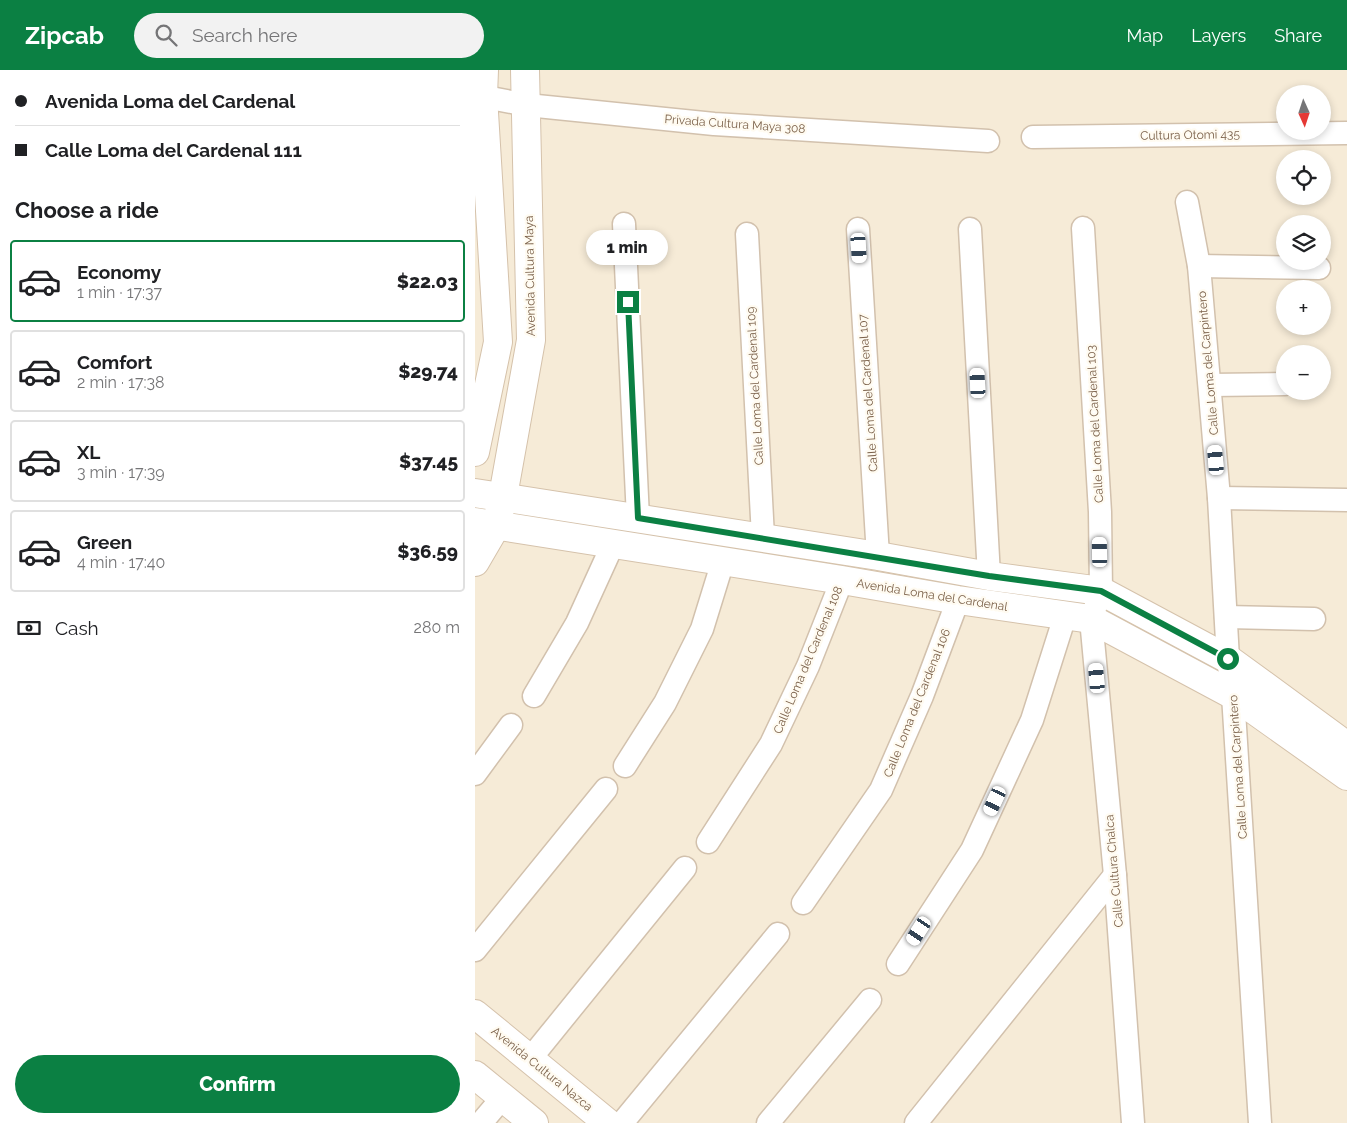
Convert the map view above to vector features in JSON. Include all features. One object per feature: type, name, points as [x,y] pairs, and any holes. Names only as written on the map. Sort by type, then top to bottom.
[{"type":"street","name":"Avenida Cultura Maya","points":[[475,562],[486,524],[503,496],[531,340],[525,70]]},
{"type":"street","name":"Privada Cultura Maya 308","points":[[481,87],[527,105],[714,124],[988,141]]},
{"type":"street","points":[[475,452],[498,342],[481,87]]},
{"type":"street","name":"Cultura Otomi 435","points":[[1033,137],[1347,134]]},
{"type":"street","name":"Calle Loma del Carpintero","points":[[1187,202],[1199,266],[1219,498],[1228,659],[1233,695],[1260,1123]]},
{"type":"street","points":[[624,224],[638,518]]},
{"type":"street","name":"Calle Loma del Cardenal 103","points":[[898,964],[972,850],[1078,617],[1101,591],[1100,512],[1083,228]]},
{"type":"street","name":"Calle Loma del Cardenal 107","points":[[858,229],[878,556]]},
{"type":"street","points":[[969,229],[989,576]]},
{"type":"street","name":"Calle Loma del Cardenal 109","points":[[747,234],[763,538]]},
{"type":"street","points":[[1199,266],[1276,267]]},
{"type":"street","points":[[1210,385],[1276,384]]},
{"type":"street","points":[[475,493],[878,556],[989,576],[1101,591],[1228,659],[1347,746]]},
{"type":"street","points":[[1219,498],[1347,500]]},
{"type":"street","name":"Avenida Loma del Cardenal","points":[[486,524],[958,600],[1078,617],[1233,695],[1347,776]]},
{"type":"street","points":[[534,696],[577,623],[613,544]]},
{"type":"street","points":[[625,766],[665,703],[702,629],[723,561]]},
{"type":"street","name":"Calle Loma del Cardenal 108","points":[[708,842],[771,744],[808,666],[842,580]]},
{"type":"street","name":"Calle Loma del Cardenal 106","points":[[803,903],[881,790],[922,696],[958,600]]},
{"type":"street","name":"Calle Cultura Chalca","points":[[1078,617],[1115,875],[1133,1123]]},
{"type":"street","points":[[1226,617],[1314,619]]},
{"type":"street","points":[[475,774],[511,725]]},
{"type":"street","points":[[475,950],[605,790]]},
{"type":"street","points":[[530,1059],[685,868]]},
{"type":"street","points":[[916,1123],[1115,875]]},
{"type":"street","points":[[622,1123],[778,934]]},
{"type":"street","points":[[768,1123],[870,1000]]},
{"type":"street","name":"Avenida Cultura Nazca","points":[[475,1014],[608,1123]]},
{"type":"street","points":[[475,1075],[534,1123]]},
{"type":"street","points":[[481,1123],[503,1097]]},
{"type":"shaded area","points":[[475,70],[1347,70],[1347,1123],[475,1123]]},
{"type":"route","points":[[628,302],[638,518],[878,556],[989,576],[1101,591],[1228,659]]}]
